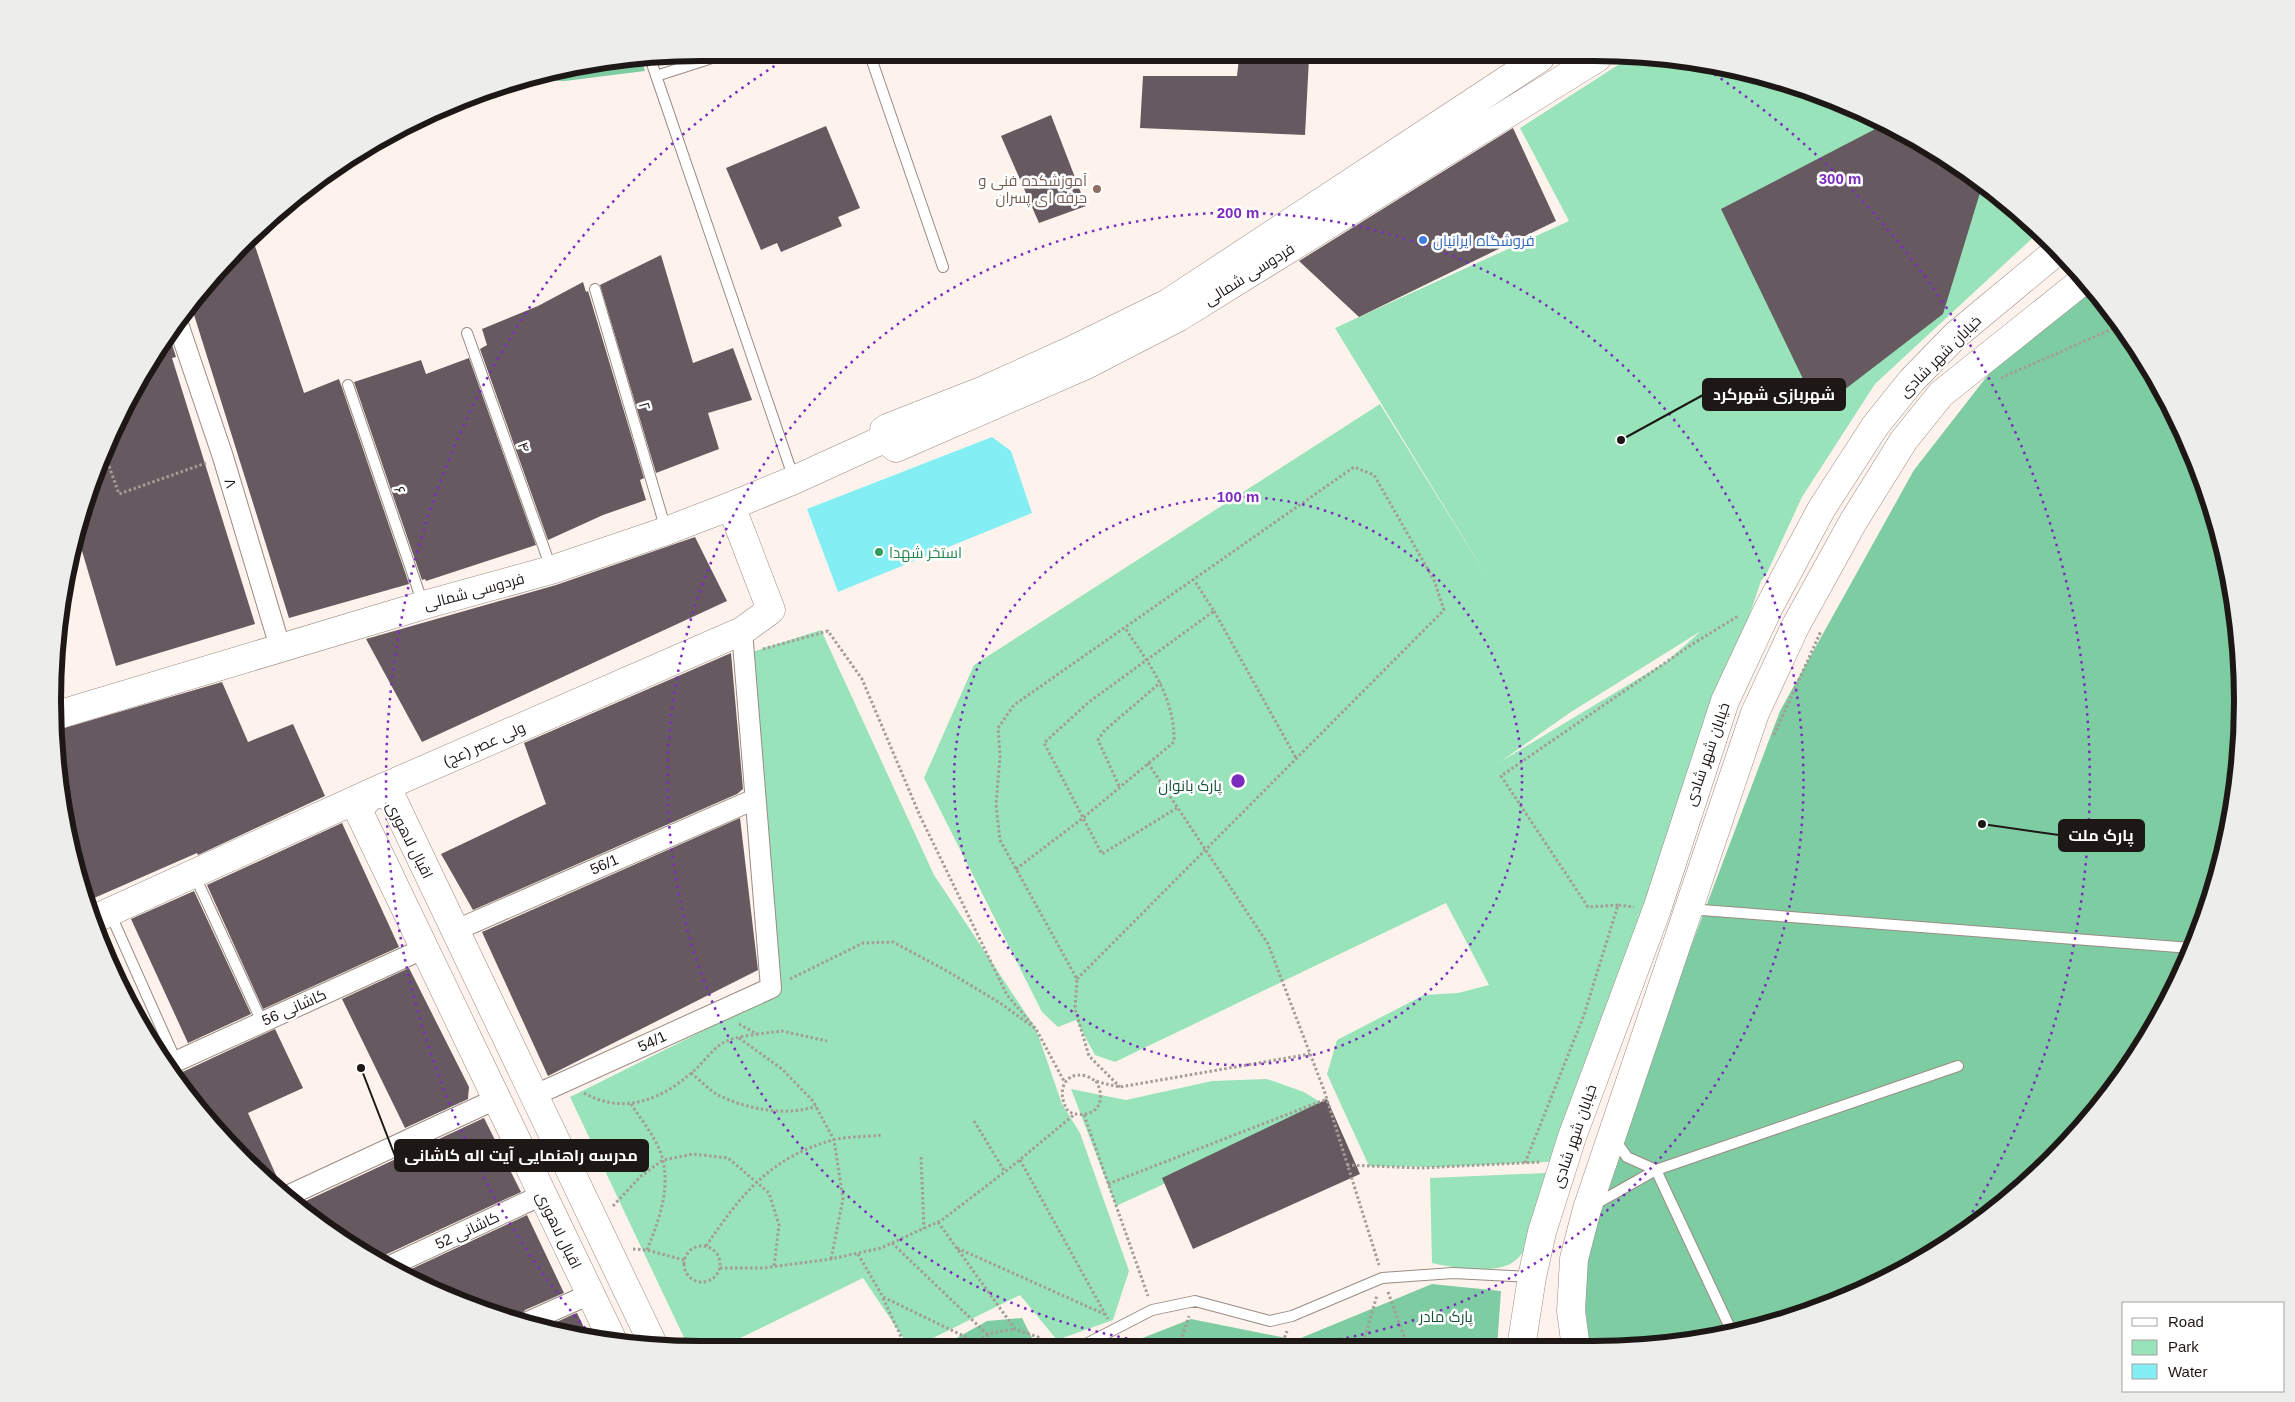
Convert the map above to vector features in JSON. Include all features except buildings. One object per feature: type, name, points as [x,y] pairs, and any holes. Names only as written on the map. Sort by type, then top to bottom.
[{"type":"main road","name":"فردوسی شمالی","points":[[884,438],[884,430],[887,428],[984,390],[1070,351],[1168,303],[1535,61]]},
{"type":"main road","name":"فردوسی شمالی","points":[[884,438],[896,448],[1084,366],[1179,318],[1592,61]]},
{"type":"main road","name":"خیابان شهر شادی","points":[[1522,1341],[1532,1277],[1542,1232],[1564,1161],[1657,909],[1725,701],[1772,601],[1822,508],[1875,426],[1912,380],[1958,334],[2052,255]]},
{"type":"main road","name":"خیابان شهر شادی","points":[[1575,1341],[1571,1311],[1574,1259],[1587,1209],[1610,1134],[1754,713],[1796,627],[1853,522],[1899,449],[1941,394],[2079,284]]},
{"type":"main road","name":"فردوسی شمالی","points":[[62,714],[280,647],[552,570],[666,531],[731,506],[794,480],[884,438]]},
{"type":"main road","name":"ولی عصر (عج)","points":[[101,916],[375,791],[750,641],[771,610],[731,506]]},
{"type":"main road","name":"اقبال لاهوری","points":[[609,1334],[423,949],[358,810],[375,791],[392,798],[650,1338]]},
{"type":"street","name":"۸","points":[[180,330],[223,457],[280,647]]},
{"type":"street","points":[[750,641],[756,799],[771,988]]},
{"type":"street","name":"56/1","points":[[454,931],[756,799]]},
{"type":"street","name":"کاشانی 56","points":[[174,1063],[423,949]]},
{"type":"street","name":"54/1","points":[[533,1096],[771,988]]},
{"type":"street","points":[[293,1193],[496,1099]]},
{"type":"street","name":"کاشانی 52","points":[[396,1263],[542,1195]]},
{"type":"street","points":[[535,1319],[590,1294]]},
{"type":"lane","points":[[656,76],[703,61]]},
{"type":"lane","points":[[872,61],[943,267]]},
{"type":"lane","points":[[652,64],[794,480]]},
{"type":"lane","name":"۲","points":[[595,289],[666,531]]},
{"type":"lane","name":"۴","points":[[467,333],[552,570]]},
{"type":"lane","name":"۶","points":[[348,385],[424,605]]},
{"type":"lane","points":[[193,873],[262,1022]]},
{"type":"lane","points":[[1687,912],[1702,910],[2184,947]]},
{"type":"lane","points":[[101,916],[162,1045]]},
{"type":"lane","points":[[1587,1209],[1656,1170],[1958,1066]]},
{"type":"lane","points":[[1610,1134],[1627,1157],[1656,1170],[1729,1326]]},
{"type":"lane","points":[[1092,1341],[1152,1310],[1194,1301],[1270,1321],[1292,1316],[1382,1278],[1453,1273],[1532,1277]]},
{"type":"path","points":[[1998,379],[2114,328]]},
{"type":"path","points":[[108,462],[119,494],[223,457]]},
{"type":"path","points":[[1077,979],[1444,610],[1434,580],[1374,476],[1354,467],[1014,705],[998,728],[1000,756],[996,805],[1000,840],[1077,979],[1076,1009],[1090,1056],[1120,1087]]},
{"type":"path","points":[[1194,580],[1214,611],[1296,758]]},
{"type":"path","points":[[1176,808],[1102,854],[1044,742],[1089,702],[1214,611]]},
{"type":"path","points":[[1657,909],[1618,906],[1588,907],[1501,776],[1691,645],[1742,614]]},
{"type":"path","points":[[1016,869],[1083,818],[1174,742],[1174,725],[1161,682],[1125,628]]},
{"type":"path","points":[[1770,743],[1822,629]]},
{"type":"path","points":[[750,641],[828,631],[862,679],[920,816],[1008,995],[1036,1029],[1064,1083]]},
{"type":"path","points":[[1119,787],[1098,740],[1104,731],[1161,682]]},
{"type":"path","points":[[1148,763],[1176,808],[1268,944],[1327,1099],[1382,1278],[1406,1341]]},
{"type":"path","points":[[1525,1163],[1584,1014],[1618,906]]},
{"type":"path","points":[[771,988],[863,943],[893,942],[1000,1003],[1036,1029]]},
{"type":"path","points":[[716,1012],[757,1034]]},
{"type":"path","points":[[579,1091],[593,1099],[608,1103],[632,1104],[655,1098],[676,1086],[726,1041],[782,1031],[827,1041]]},
{"type":"path","points":[[740,1038],[782,1070],[816,1106],[834,1140],[843,1198],[831,1259]]},
{"type":"path","points":[[1096,1081],[1101,1090],[1101,1100],[1096,1109],[1084,1115],[1069,1112],[1062,1104],[1061,1093],[1064,1083],[1074,1076],[1086,1075],[1096,1081],[1120,1087],[1310,1054]]},
{"type":"path","points":[[691,1073],[718,1095],[745,1104],[779,1112],[816,1106]]},
{"type":"path","points":[[1108,1184],[1327,1099]]},
{"type":"path","points":[[632,1104],[651,1134],[663,1160],[664,1203],[647,1250]]},
{"type":"path","points":[[720,1268],[774,1267],[831,1259],[858,1254],[892,1243],[938,1222],[1005,1172],[1075,1114]]},
{"type":"path","points":[[1084,1115],[1152,1310]]},
{"type":"path","points":[[974,1120],[1005,1172]]},
{"type":"path","points":[[706,1246],[732,1208],[757,1181],[800,1152],[834,1140],[882,1135]]},
{"type":"path","points":[[608,1211],[641,1176],[663,1160],[693,1154],[728,1158],[769,1193],[779,1225],[774,1267]]},
{"type":"path","points":[[921,1157],[924,1229]]},
{"type":"path","points":[[1020,1160],[1114,1330]]},
{"type":"path","points":[[1348,1165],[1420,1168],[1564,1161]]},
{"type":"path","points":[[938,1222],[1015,1329]]},
{"type":"path","points":[[892,1243],[988,1335]]},
{"type":"path","points":[[605,1245],[647,1250],[684,1260]]},
{"type":"path","points":[[706,1246],[714,1250],[719,1258],[720,1268],[716,1276],[708,1281],[698,1282],[690,1277],[685,1270],[684,1260],[689,1252],[696,1247],[706,1246]]},
{"type":"path","points":[[956,1248],[1105,1314]]},
{"type":"path","points":[[858,1254],[883,1297],[903,1341]]},
{"type":"path","points":[[1364,1341],[1382,1278]]},
{"type":"path","points":[[883,1297],[974,1341]]},
{"type":"path","points":[[1181,1341],[1194,1301]]},
{"type":"path","points":[[978,1341],[988,1335],[1015,1329],[1038,1337],[1041,1341]]},
{"type":"green space","name":"پارک بانوان","points":[[1622,62],[1678,67],[1760,83],[1800,95],[1839,110],[1877,127],[1949,169],[1983,193],[2034,237],[1875,384],[1802,497],[1767,573],[1761,581],[1564,1161],[1439,1167],[1369,1166],[1327,1074],[1337,1040],[1424,995],[1458,993],[1489,985],[1446,903],[1115,1062],[1095,1055],[1076,1020],[1058,1027],[1042,1012],[924,778],[974,665],[1380,404],[1491,583],[1335,328],[1569,221],[1520,128]],"holes":[[[1701,631],[1666,662],[1500,762],[1571,712]]]},
{"type":"green space","points":[[643,65],[645,71],[565,81],[546,81],[617,67]]},
{"type":"green space","points":[[2085,292],[2126,346],[2148,381],[2168,418],[2200,495],[2212,535],[2228,617],[2234,701],[2228,785],[2221,826],[2212,867],[2200,907],[2185,946],[2168,984],[2148,1021],[2102,1090],[2075,1123],[2016,1182],[1949,1233],[1877,1275],[1800,1307],[1760,1319],[1678,1335],[1589,1341],[1582,1280],[1608,1166],[1780,711],[1914,470],[1995,366]]},
{"type":"green space","points":[[821,630],[934,875],[1036,1029],[1062,1104],[1080,1133],[1129,1271],[1113,1320],[1057,1340],[1020,1295],[927,1341],[905,1341],[863,1278],[734,1341],[685,1340],[570,1097],[777,994],[752,652]]},
{"type":"green space","points":[[1267,1079],[1304,1092],[1330,1108],[1116,1206],[1071,1089],[1126,1100],[1212,1081]]},
{"type":"green space","points":[[1546,1173],[1526,1249],[1515,1260],[1508,1265],[1491,1269],[1450,1267],[1432,1263],[1430,1178]]},
{"type":"green space","name":"پارک مادر","points":[[1432,1284],[1501,1291],[1497,1341],[1135,1341],[1191,1319],[1296,1340]]},
{"type":"green space","points":[[1022,1318],[1034,1341],[951,1341],[987,1321]]},
{"type":"water","name":"استخر شهدا","points":[[992,437],[1011,451],[1032,513],[838,592],[807,509]]},
{"type":"place","name":"آموزشکده فنی و حرفه ای پسران","points":[[1097,189]]},
{"type":"place","name":"فروشگاه ایرانیان","points":[[1423,240]]},
{"type":"place","name":"شهربازی شهرکرد","points":[[1621,440]]},
{"type":"place","name":"استخر شهدا","points":[[879,552]]},
{"type":"place","name":"پارک ملت","points":[[1982,824]]},
{"type":"place","name":"مدرسه راهنمایی آیت اله کاشانی","points":[[361,1068]]}]
